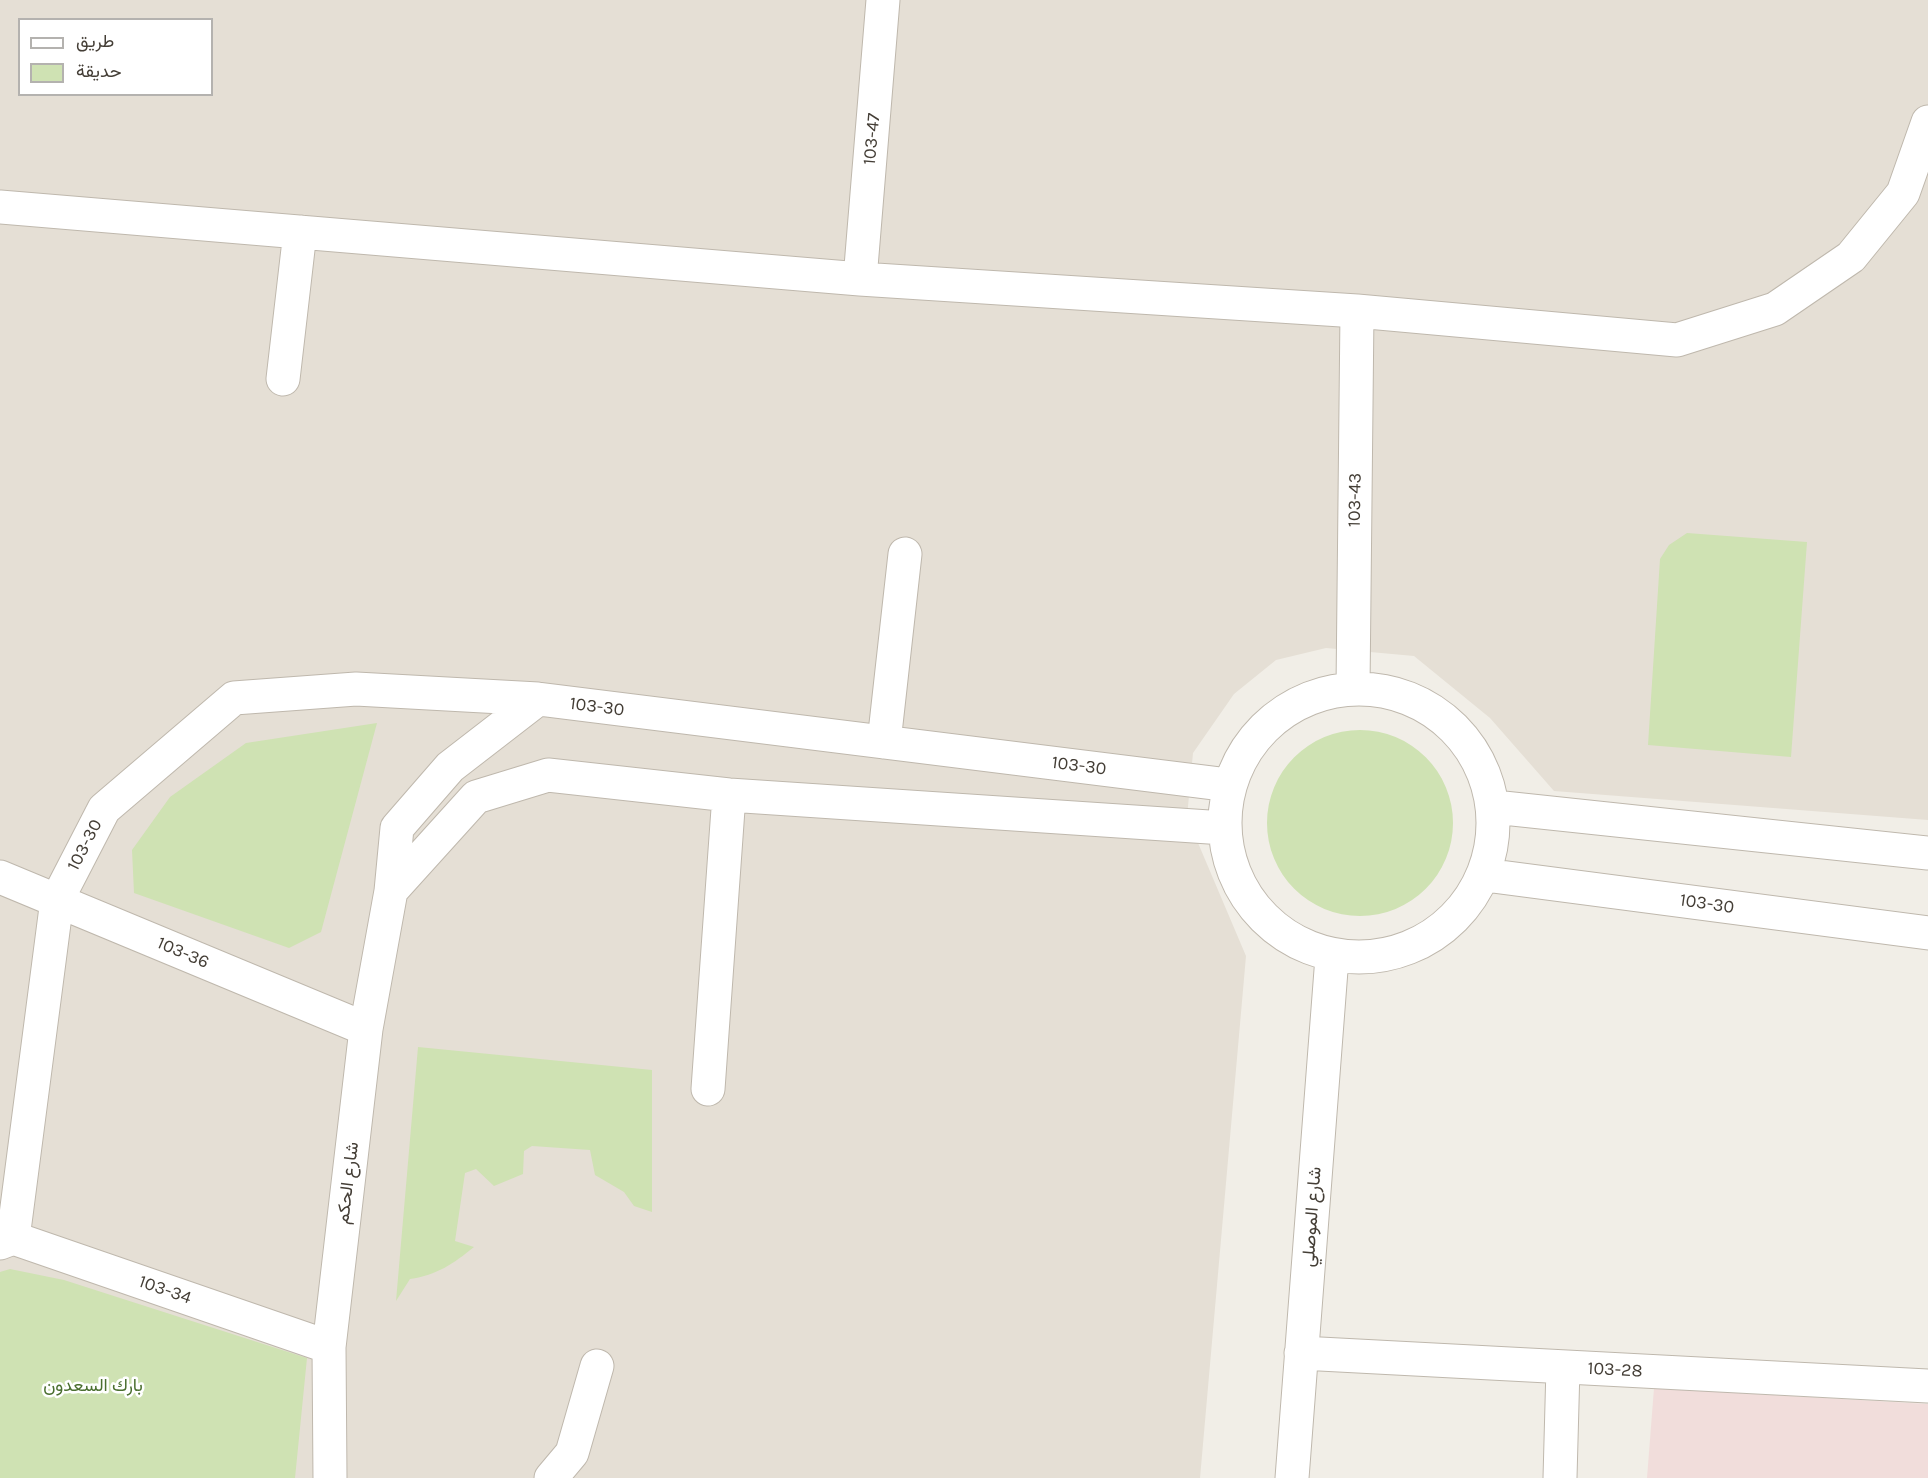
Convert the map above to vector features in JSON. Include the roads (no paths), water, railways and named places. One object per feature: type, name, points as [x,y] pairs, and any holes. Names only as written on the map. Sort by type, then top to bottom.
[{"type":"street","name":"103-47","points":[[860,279],[883,0]]},
{"type":"street","points":[[0,207],[860,279],[1357,311],[1677,340],[1775,309],[1851,257],[1903,193],[1928,122]]},
{"type":"street","points":[[283,379],[300,232]]},
{"type":"street","name":"103-43","points":[[1353,688],[1357,311]]},
{"type":"street","points":[[884,742],[905,554]]},
{"type":"street","points":[[1353,688],[1393,692],[1430,707],[1461,733],[1483,768],[1494,807],[1485,874],[1449,925],[1394,955],[1332,957],[1290,940],[1255,911],[1232,872],[1224,828],[1229,785],[1247,747],[1276,717],[1311,696],[1353,688]]},
{"type":"street","name":"103-30","points":[[6,1240],[57,900],[104,809],[234,698],[356,689],[538,699],[1229,785]]},
{"type":"street","name":"شارع الحكم","points":[[330,1478],[329,1347],[366,1029],[390,891],[397,828],[450,767],[538,699]]},
{"type":"street","points":[[390,891],[476,797],[548,775],[729,795],[1224,828]]},
{"type":"street","points":[[708,1089],[729,795]]},
{"type":"street","points":[[1494,807],[1928,853]]},
{"type":"street","name":"103-30","points":[[1485,874],[1928,933]]},
{"type":"street","name":"103-36","points":[[0,877],[366,1029]]},
{"type":"street","name":"شارع الموصلي","points":[[1292,1478],[1332,957]]},
{"type":"street","name":"103-34","points":[[6,1240],[329,1347]]},
{"type":"street","name":"103-28","points":[[1301,1353],[1928,1386]]},
{"type":"street","points":[[551,1478],[572,1453],[597,1366]]},
{"type":"street","points":[[1560,1478],[1563,1367]]},
{"type":"park label","name":"بارك السعدون","points":[[93,1386]]}]
